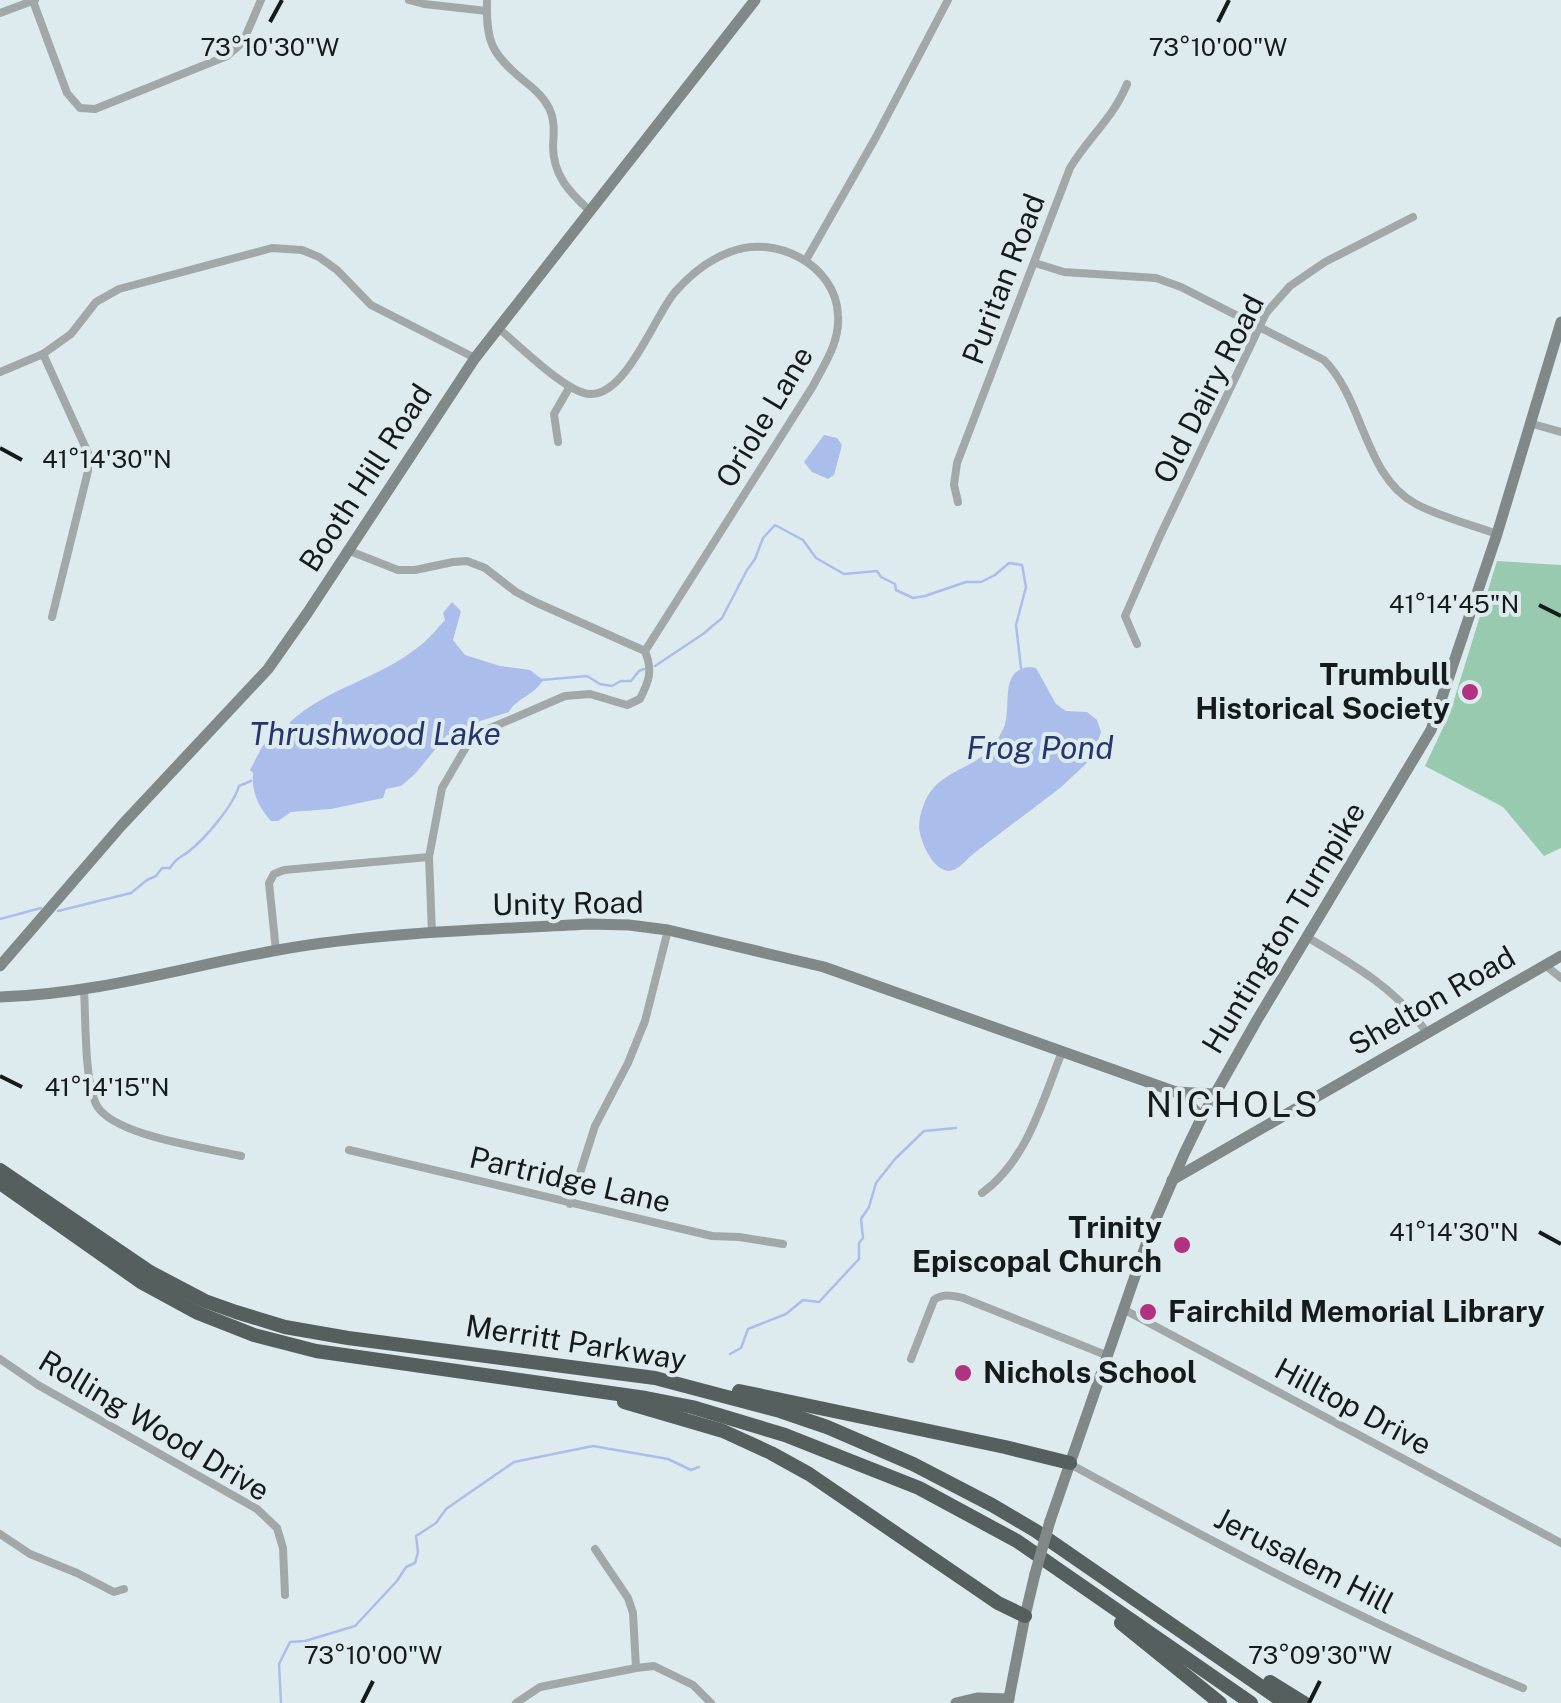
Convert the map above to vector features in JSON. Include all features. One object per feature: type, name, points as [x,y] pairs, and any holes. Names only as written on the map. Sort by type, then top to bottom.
[{"type":"highway","name":"Merritt Parkway","points":[[0,1170],[150,1272],[253,1318],[348,1338],[656,1378],[780,1411],[881,1450],[947,1480],[1036,1531],[1285,1703]]},
{"type":"highway","name":"Merritt Parkway","points":[[0,1184],[140,1282],[244,1332],[316,1350],[692,1407],[784,1435],[920,1488],[1017,1541],[1252,1703]]},
{"type":"highway","points":[[656,1378],[703,1384],[1005,1446],[1070,1464]]},
{"type":"highway","points":[[570,1388],[723,1431],[772,1453],[998,1603],[1025,1616]]},
{"type":"highway","points":[[1081,1584],[1104,1610],[1220,1703]]},
{"type":"highway","points":[[1124,1592],[1179,1622],[1304,1703]]},
{"type":"main road","name":"Booth Hill Road","points":[[0,966],[122,826],[268,669],[475,358],[755,0]]},
{"type":"main road","name":"Huntington Turnpike","points":[[1009,1701],[1025,1616],[1050,1521],[1151,1230],[1202,1117],[1431,730],[1497,534],[1561,322]]},
{"type":"main road","name":"Unity Road","points":[[0,997],[125,984],[338,940],[629,924],[824,967],[1176,1092],[1215,1094]]},
{"type":"main road","name":"Shelton Road","points":[[1172,1180],[1561,956]]},
{"type":"main road","name":"Unity Road","points":[[1176,1092],[1202,1117]]},
{"type":"main road","points":[[956,1703],[977,1698],[1009,1701]]},
{"type":"street","points":[[0,13],[34,0],[67,93],[80,108],[95,109],[227,56],[243,42],[261,0]]},
{"type":"street","points":[[409,0],[487,11]]},
{"type":"street","points":[[487,0],[489,42],[498,56],[548,105],[556,168],[561,180],[590,211]]},
{"type":"street","points":[[498,328],[569,388],[592,395],[614,386],[673,294],[715,258],[764,245],[806,260],[948,0]]},
{"type":"street","name":"Puritan Road","points":[[958,502],[954,485],[958,463],[1070,168],[1119,104],[1128,84]]},
{"type":"street","name":"Old Dairy Road","points":[[1138,644],[1125,616],[1266,313],[1290,286],[1325,262],[1413,217]]},
{"type":"street","points":[[0,372],[43,354],[71,334],[96,302],[119,289],[272,248],[302,250],[319,257],[371,305],[475,358]]},
{"type":"street","name":"Oriole Lane","points":[[645,651],[813,386],[836,343],[838,313],[834,299],[829,286],[806,260]]},
{"type":"street","points":[[1036,263],[1064,272],[1156,278],[1181,286],[1324,360],[1350,398],[1380,466],[1394,487],[1416,504],[1497,534]]},
{"type":"street","points":[[43,354],[88,453],[88,471],[52,617]]},
{"type":"street","points":[[558,442],[554,414],[569,388]]},
{"type":"street","points":[[1529,423],[1561,432]]},
{"type":"street","points":[[347,550],[398,570],[467,561],[485,568],[535,602],[645,651],[650,663],[651,678],[640,699],[627,705],[590,694],[564,696],[486,730],[466,747],[442,788],[430,857],[432,933]]},
{"type":"street","points":[[276,950],[269,882],[274,874],[430,857]]},
{"type":"street","points":[[570,1204],[594,1126],[645,1021],[668,930]]},
{"type":"street","points":[[1306,936],[1374,979],[1428,1033]]},
{"type":"street","points":[[1545,966],[1561,978]]},
{"type":"street","points":[[84,990],[90,1084],[97,1106],[109,1119],[132,1131],[242,1156]]},
{"type":"street","points":[[982,1194],[1014,1162],[1062,1052]]},
{"type":"street","name":"Partridge Lane","points":[[349,1150],[712,1236],[783,1244]]},
{"type":"street","points":[[910,1359],[928,1310],[934,1300],[948,1295],[1106,1355]]},
{"type":"street","name":"Hilltop Drive","points":[[1123,1309],[1561,1543]]},
{"type":"street","name":"Rolling Wood Drive","points":[[0,1359],[38,1385],[257,1510],[276,1528],[283,1548],[285,1596]]},
{"type":"street","name":"Jerusalem Hill","points":[[1070,1464],[1174,1522],[1368,1620],[1523,1688]]},
{"type":"street","points":[[0,1534],[30,1554],[78,1572],[103,1588],[114,1592],[124,1588]]},
{"type":"street","points":[[596,1549],[634,1613],[636,1668]]},
{"type":"street","points":[[516,1703],[540,1687],[654,1666],[693,1685],[711,1703]]},
{"type":"green space","points":[[1497,561],[1561,565],[1561,848],[1544,856],[1503,807],[1425,766],[1450,713]]},
{"type":"water","points":[[824,435],[837,438],[842,445],[834,475],[828,479],[812,472],[804,462]]},
{"type":"water","name":"Thrushwood Lake","points":[[452,602],[461,611],[453,640],[465,655],[530,670],[543,680],[540,685],[509,712],[480,721],[467,733],[447,735],[415,774],[401,786],[386,789],[383,798],[331,809],[291,812],[271,821],[257,799],[250,770],[262,747],[278,730],[290,727],[290,722],[304,710],[417,648],[445,620],[443,613]]},
{"type":"water","name":"Frog Pond","points":[[1036,668],[1056,704],[1066,711],[1087,712],[1097,720],[1101,732],[1095,750],[1060,788],[962,865],[952,871],[942,869],[928,854],[922,839],[919,824],[924,804],[939,783],[980,757],[998,739],[1005,724],[1010,680],[1021,669]]},
{"type":"waterway","points":[[655,666],[722,618],[763,538],[775,525],[803,540],[816,558],[844,574],[877,571],[895,584],[896,590],[913,598],[966,582],[981,582],[1009,563],[1022,565],[1026,587],[1016,625],[1021,668]]},
{"type":"waterway","points":[[541,680],[587,676],[612,686],[631,681],[644,669]]},
{"type":"waterway","points":[[58,911],[131,893],[162,868],[170,868],[210,831],[239,786],[251,781]]},
{"type":"waterway","points":[[0,919],[41,908]]},
{"type":"waterway","points":[[730,1354],[741,1348],[748,1329],[786,1314],[803,1300],[819,1302],[859,1259],[861,1219],[876,1183],[924,1131],[956,1128]]},
{"type":"waterway","points":[[281,1703],[279,1664],[290,1642],[355,1626],[406,1567],[415,1563],[416,1536],[436,1523],[446,1509],[514,1462],[593,1446],[668,1459],[691,1470],[699,1467]]},
{"type":"place","name":"Trumbull Historical Society","points":[[1470,692]]},
{"type":"place","name":"Trinity Episcopal Church","points":[[1182,1245]]},
{"type":"place","name":"Fairchild Memorial Library","points":[[1148,1312]]},
{"type":"place","name":"Nichols School","points":[[963,1373]]},
{"type":"district","name":"NICHOLS","points":[[1233,1105]]}]
